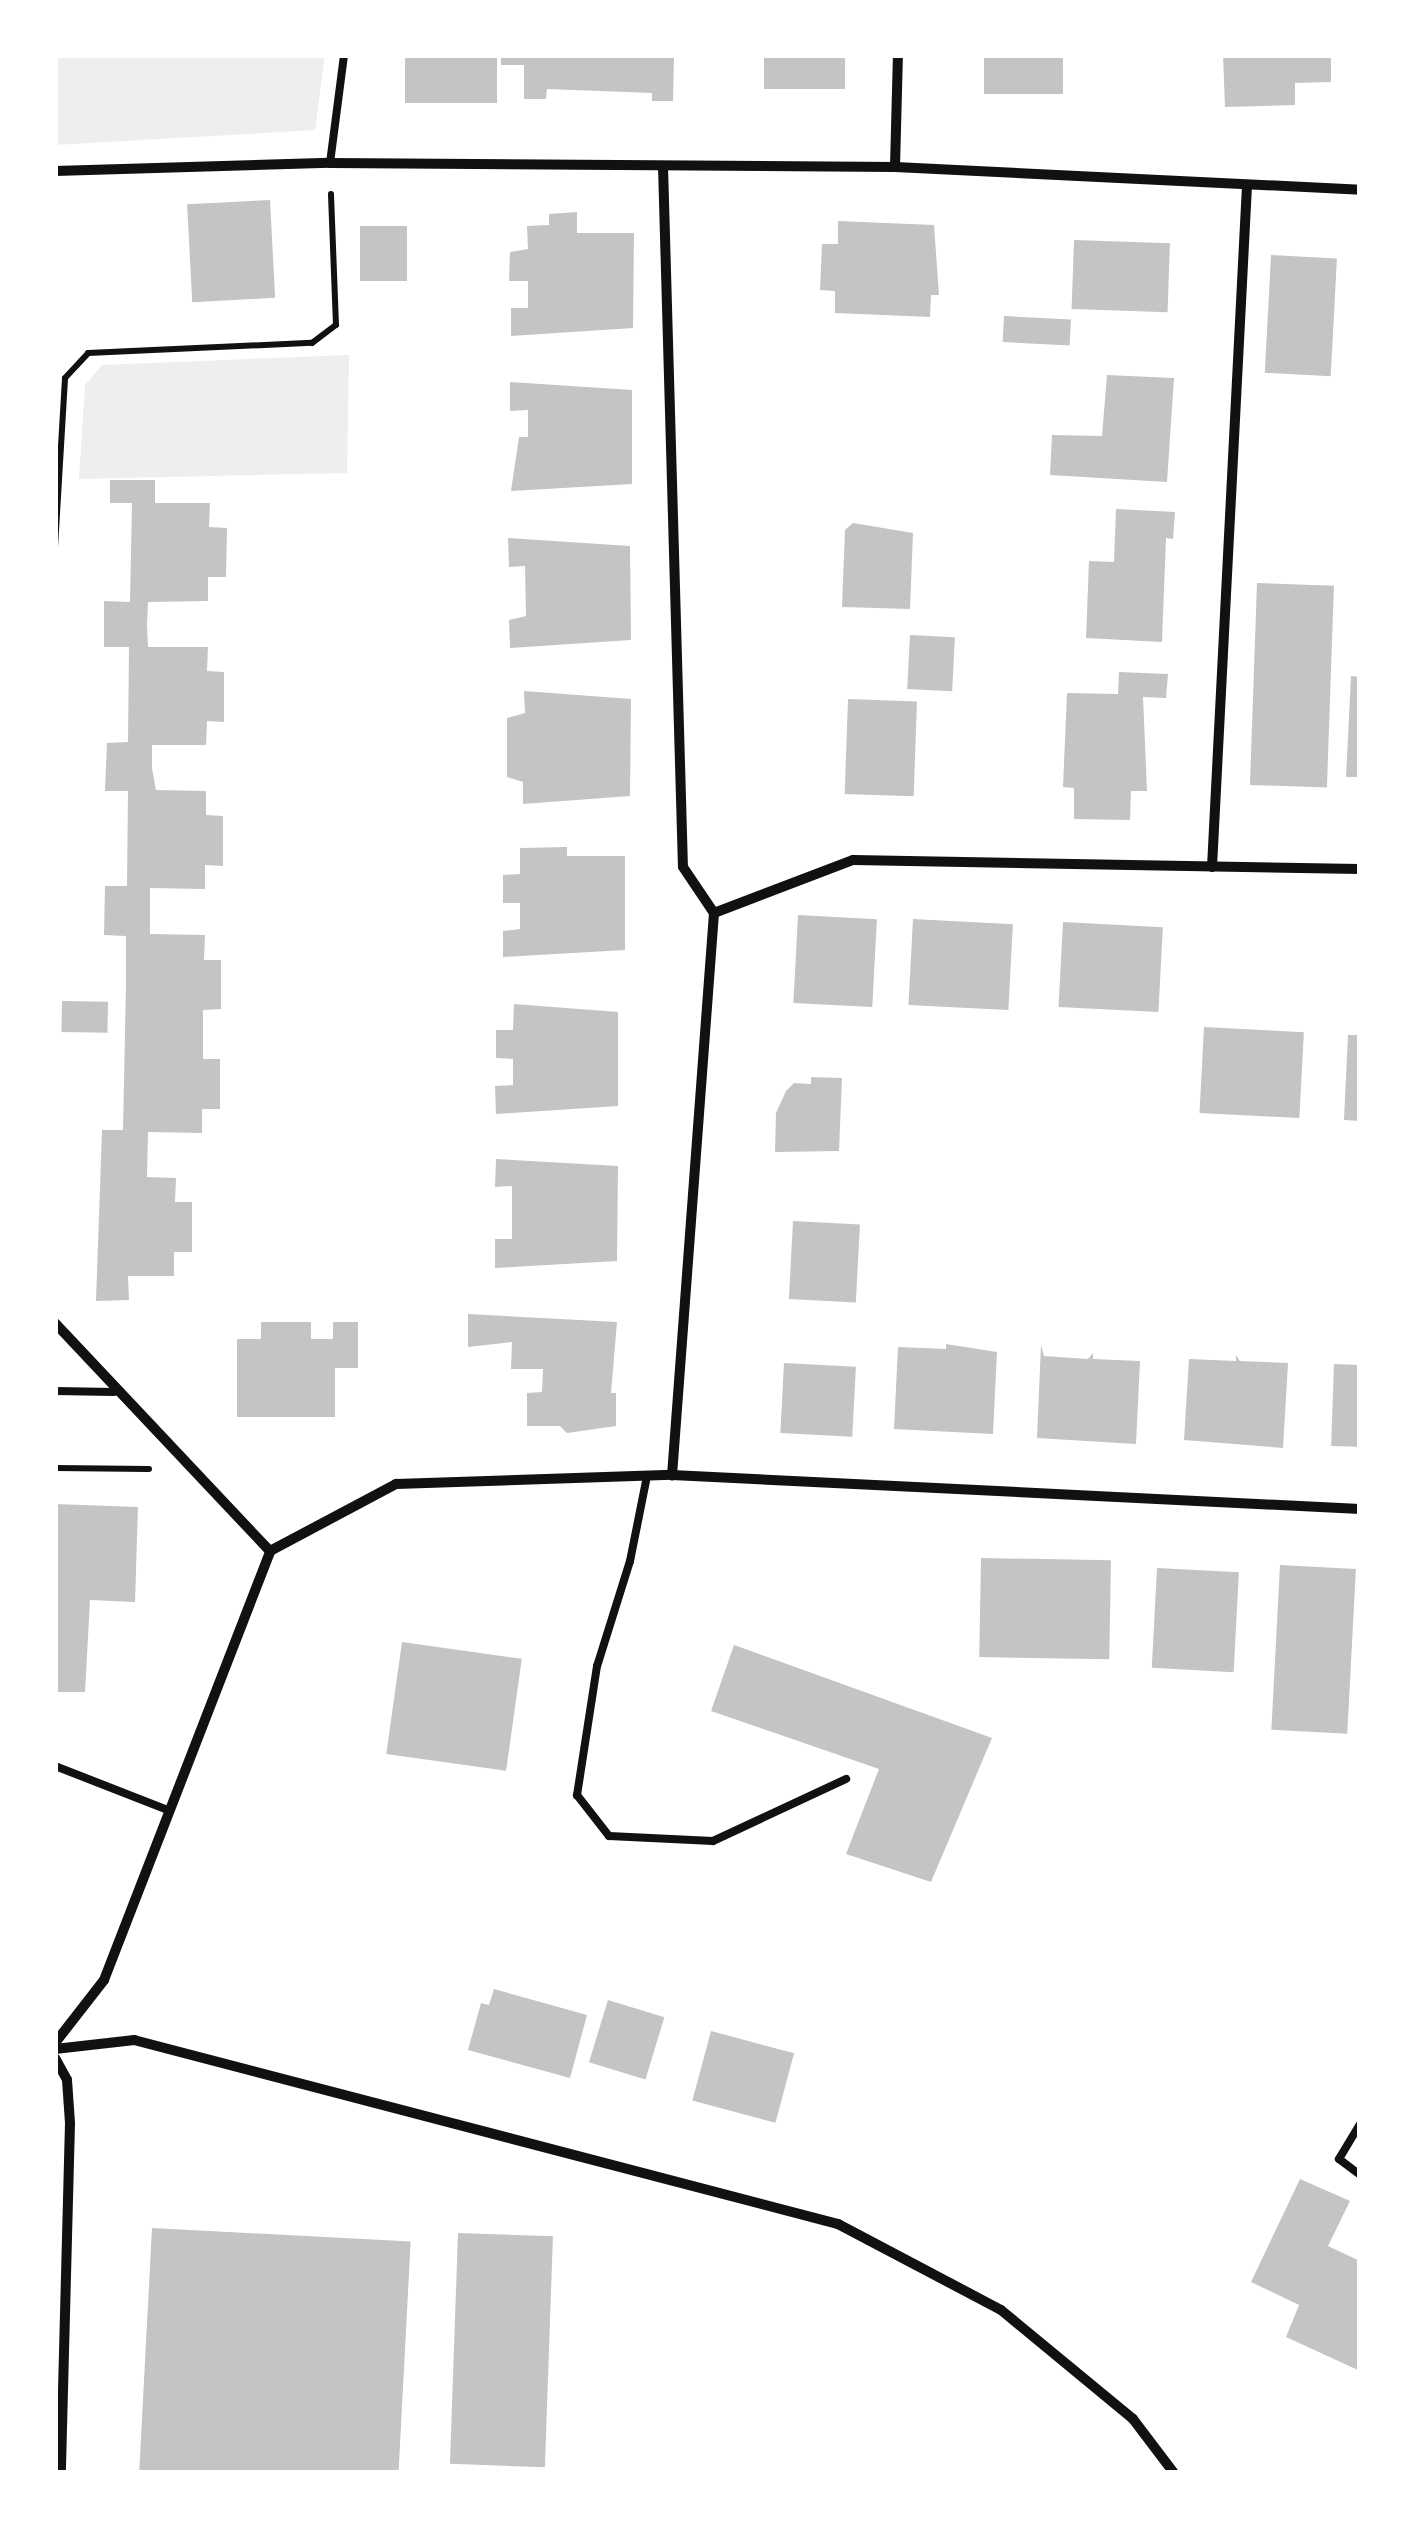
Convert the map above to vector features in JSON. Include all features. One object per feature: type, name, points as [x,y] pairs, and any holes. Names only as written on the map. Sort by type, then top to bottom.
[{"type":"street","points":[[895,167],[898,55]]},
{"type":"street","points":[[55,171],[330,163],[895,167],[1360,190]]},
{"type":"street","points":[[663,166],[683,866],[714,913],[672,1475]]},
{"type":"street","points":[[1212,867],[1247,185]]},
{"type":"street","points":[[714,913],[852,860],[1360,869]]},
{"type":"street","points":[[55,1323],[114,1392],[270,1552]]},
{"type":"street","points":[[55,2046],[104,1980],[270,1552],[396,1484],[672,1475],[1360,1509]]},
{"type":"street","points":[[55,2046],[134,2040],[838,2224],[1001,2310],[1133,2419],[1174,2473]]},
{"type":"street","points":[[55,2058],[67,2080],[70,2124],[61,2473]]},
{"type":"lane","points":[[330,163],[344,55]]},
{"type":"lane","points":[[55,1391],[114,1392]]},
{"type":"lane","points":[[647,1476],[630,1561],[597,1666],[577,1795],[609,1836],[712,1841],[846,1778]]},
{"type":"lane","points":[[55,1766],[70,1766],[168,1810]]},
{"type":"lane","points":[[1360,2124],[1339,2160],[1360,2175]]},
{"type":"path","points":[[55,547],[65,378],[88,353],[312,343],[336,325],[330,163]]},
{"type":"path","points":[[55,1468],[191,1470]]},
{"type":"shaded area","points":[[55,55],[325,55],[315,130],[55,145]]},
{"type":"shaded area","points":[[349,355],[347,473],[79,479],[85,385],[102,365]]},
{"type":"building","points":[[405,55],[497,55],[497,103],[405,103]]},
{"type":"building","points":[[501,55],[674,56],[673,101],[652,101],[652,93],[547,89],[546,99],[524,99],[524,65],[501,65]]},
{"type":"building","points":[[764,55],[845,55],[845,89],[764,89]]},
{"type":"building","points":[[984,55],[1063,55],[1063,94],[984,94]]},
{"type":"building","points":[[1223,55],[1331,55],[1331,82],[1295,83],[1295,105],[1225,107]]},
{"type":"building","points":[[270,200],[275,298],[192,302],[187,204]]},
{"type":"building","points":[[577,212],[577,233],[634,233],[633,328],[511,336],[511,308],[528,308],[528,281],[509,281],[510,252],[528,249],[527,226],[549,225],[549,214]]},
{"type":"building","points":[[838,221],[934,225],[939,295],[931,295],[930,317],[835,313],[835,291],[820,290],[822,244],[838,244]]},
{"type":"building","points":[[360,226],[407,226],[407,281],[360,281]]},
{"type":"building","points":[[1074,240],[1170,243],[1168,312],[1072,309]]},
{"type":"building","points":[[1271,255],[1337,258],[1331,376],[1265,373]]},
{"type":"building","points":[[1004,316],[1071,320],[1070,345],[1003,342]]},
{"type":"building","points":[[1107,375],[1174,378],[1167,482],[1050,475],[1052,435],[1102,436]]},
{"type":"building","points":[[510,382],[632,390],[632,484],[511,491],[519,437],[528,437],[528,410],[510,411]]},
{"type":"building","points":[[110,480],[155,480],[155,503],[210,503],[209,527],[227,528],[226,577],[208,577],[208,601],[148,602],[147,625],[148,647],[208,647],[207,671],[224,672],[224,722],[207,721],[206,745],[152,745],[156,790],[206,791],[206,815],[223,816],[223,866],[205,865],[205,889],[150,888],[150,934],[205,935],[204,960],[221,960],[221,1009],[203,1010],[203,1059],[220,1059],[220,1109],[202,1109],[202,1133],[148,1132],[147,1177],[176,1178],[175,1202],[192,1202],[192,1252],[174,1252],[174,1276],[128,1276],[129,1300],[96,1301],[102,1130],[123,1130],[126,983],[126,936],[104,935],[105,886],[127,886],[128,791],[105,791],[107,743],[128,742],[129,647],[104,647],[104,601],[130,602],[132,503],[110,503]]},
{"type":"building","points":[[1116,509],[1175,512],[1173,539],[1166,538],[1162,642],[1086,638],[1089,561],[1114,562]]},
{"type":"building","points":[[853,523],[913,533],[910,609],[842,607],[845,530]]},
{"type":"building","points":[[508,538],[630,546],[631,640],[510,648],[509,620],[526,616],[525,566],[509,567]]},
{"type":"building","points":[[1257,583],[1334,586],[1327,788],[1250,785]]},
{"type":"building","points":[[910,635],[955,637],[952,691],[907,689]]},
{"type":"building","points":[[1119,672],[1168,674],[1166,698],[1143,697],[1147,791],[1131,791],[1130,820],[1074,819],[1074,788],[1063,787],[1067,693],[1118,694]]},
{"type":"building","points":[[1351,676],[1360,677],[1360,777],[1346,777]]},
{"type":"building","points":[[524,691],[631,699],[630,796],[523,804],[523,782],[507,777],[507,718],[525,713]]},
{"type":"building","points":[[848,699],[917,701],[914,796],[845,794]]},
{"type":"building","points":[[567,847],[567,856],[625,856],[625,950],[503,957],[503,931],[520,929],[520,903],[503,903],[503,875],[520,874],[520,848]]},
{"type":"building","points":[[798,915],[877,919],[872,1007],[793,1003]]},
{"type":"building","points":[[913,919],[1013,924],[1008,1010],[908,1005]]},
{"type":"building","points":[[1063,922],[1163,927],[1158,1012],[1059,1007]]},
{"type":"building","points":[[62,1001],[108,1002],[107,1033],[61,1032]]},
{"type":"building","points":[[514,1004],[618,1012],[618,1106],[496,1114],[495,1086],[513,1085],[513,1059],[496,1058],[496,1030],[513,1030]]},
{"type":"building","points":[[1204,1027],[1304,1032],[1299,1118],[1199,1113]]},
{"type":"building","points":[[1348,1035],[1360,1035],[1360,1121],[1344,1120]]},
{"type":"building","points":[[811,1077],[842,1078],[839,1151],[775,1152],[776,1113],[786,1091],[794,1083],[811,1084]]},
{"type":"building","points":[[496,1159],[618,1166],[617,1261],[495,1268],[495,1239],[512,1239],[512,1186],[495,1187]]},
{"type":"building","points":[[793,1221],[860,1225],[856,1302],[789,1299]]},
{"type":"building","points":[[468,1314],[617,1322],[611,1393],[616,1393],[616,1426],[567,1433],[560,1426],[527,1426],[527,1393],[542,1392],[543,1369],[511,1369],[512,1342],[468,1347]]},
{"type":"building","points":[[261,1322],[311,1322],[311,1339],[333,1339],[333,1322],[358,1322],[358,1368],[335,1368],[335,1417],[237,1417],[237,1339],[261,1339]]},
{"type":"building","points":[[946,1344],[997,1352],[993,1434],[894,1429],[898,1347],[946,1349]]},
{"type":"building","points":[[1041,1345],[1044,1356],[1088,1359],[1093,1353],[1093,1359],[1140,1361],[1136,1444],[1037,1438]]},
{"type":"building","points":[[1236,1355],[1240,1361],[1288,1363],[1283,1448],[1184,1440],[1189,1359],[1236,1361]]},
{"type":"building","points":[[784,1363],[856,1367],[852,1437],[780,1433]]},
{"type":"building","points":[[1334,1364],[1360,1365],[1357,1447],[1331,1446]]},
{"type":"building","points":[[55,1504],[138,1507],[135,1602],[90,1600],[85,1692],[55,1692]]},
{"type":"building","points":[[981,1558],[1111,1560],[1109,1659],[979,1657]]},
{"type":"building","points":[[1280,1565],[1356,1569],[1347,1734],[1271,1730]]},
{"type":"building","points":[[1157,1568],[1239,1572],[1234,1672],[1152,1668]]},
{"type":"building","points":[[402,1642],[522,1659],[506,1771],[386,1754]]},
{"type":"building","points":[[734,1645],[992,1738],[931,1882],[846,1854],[879,1769],[711,1711]]},
{"type":"building","points":[[494,1989],[587,2015],[570,2078],[468,2050],[481,2003],[489,2005]]},
{"type":"building","points":[[608,2000],[664,2017],[645,2079],[589,2062]]},
{"type":"building","points":[[711,2031],[794,2053],[775,2123],[692,2101]]},
{"type":"building","points":[[1300,2179],[1350,2201],[1328,2246],[1360,2261],[1360,2371],[1286,2337],[1299,2305],[1251,2282]]},
{"type":"building","points":[[152,2228],[411,2242],[399,2473],[139,2473]]},
{"type":"building","points":[[458,2233],[553,2236],[545,2467],[450,2464]]}]
